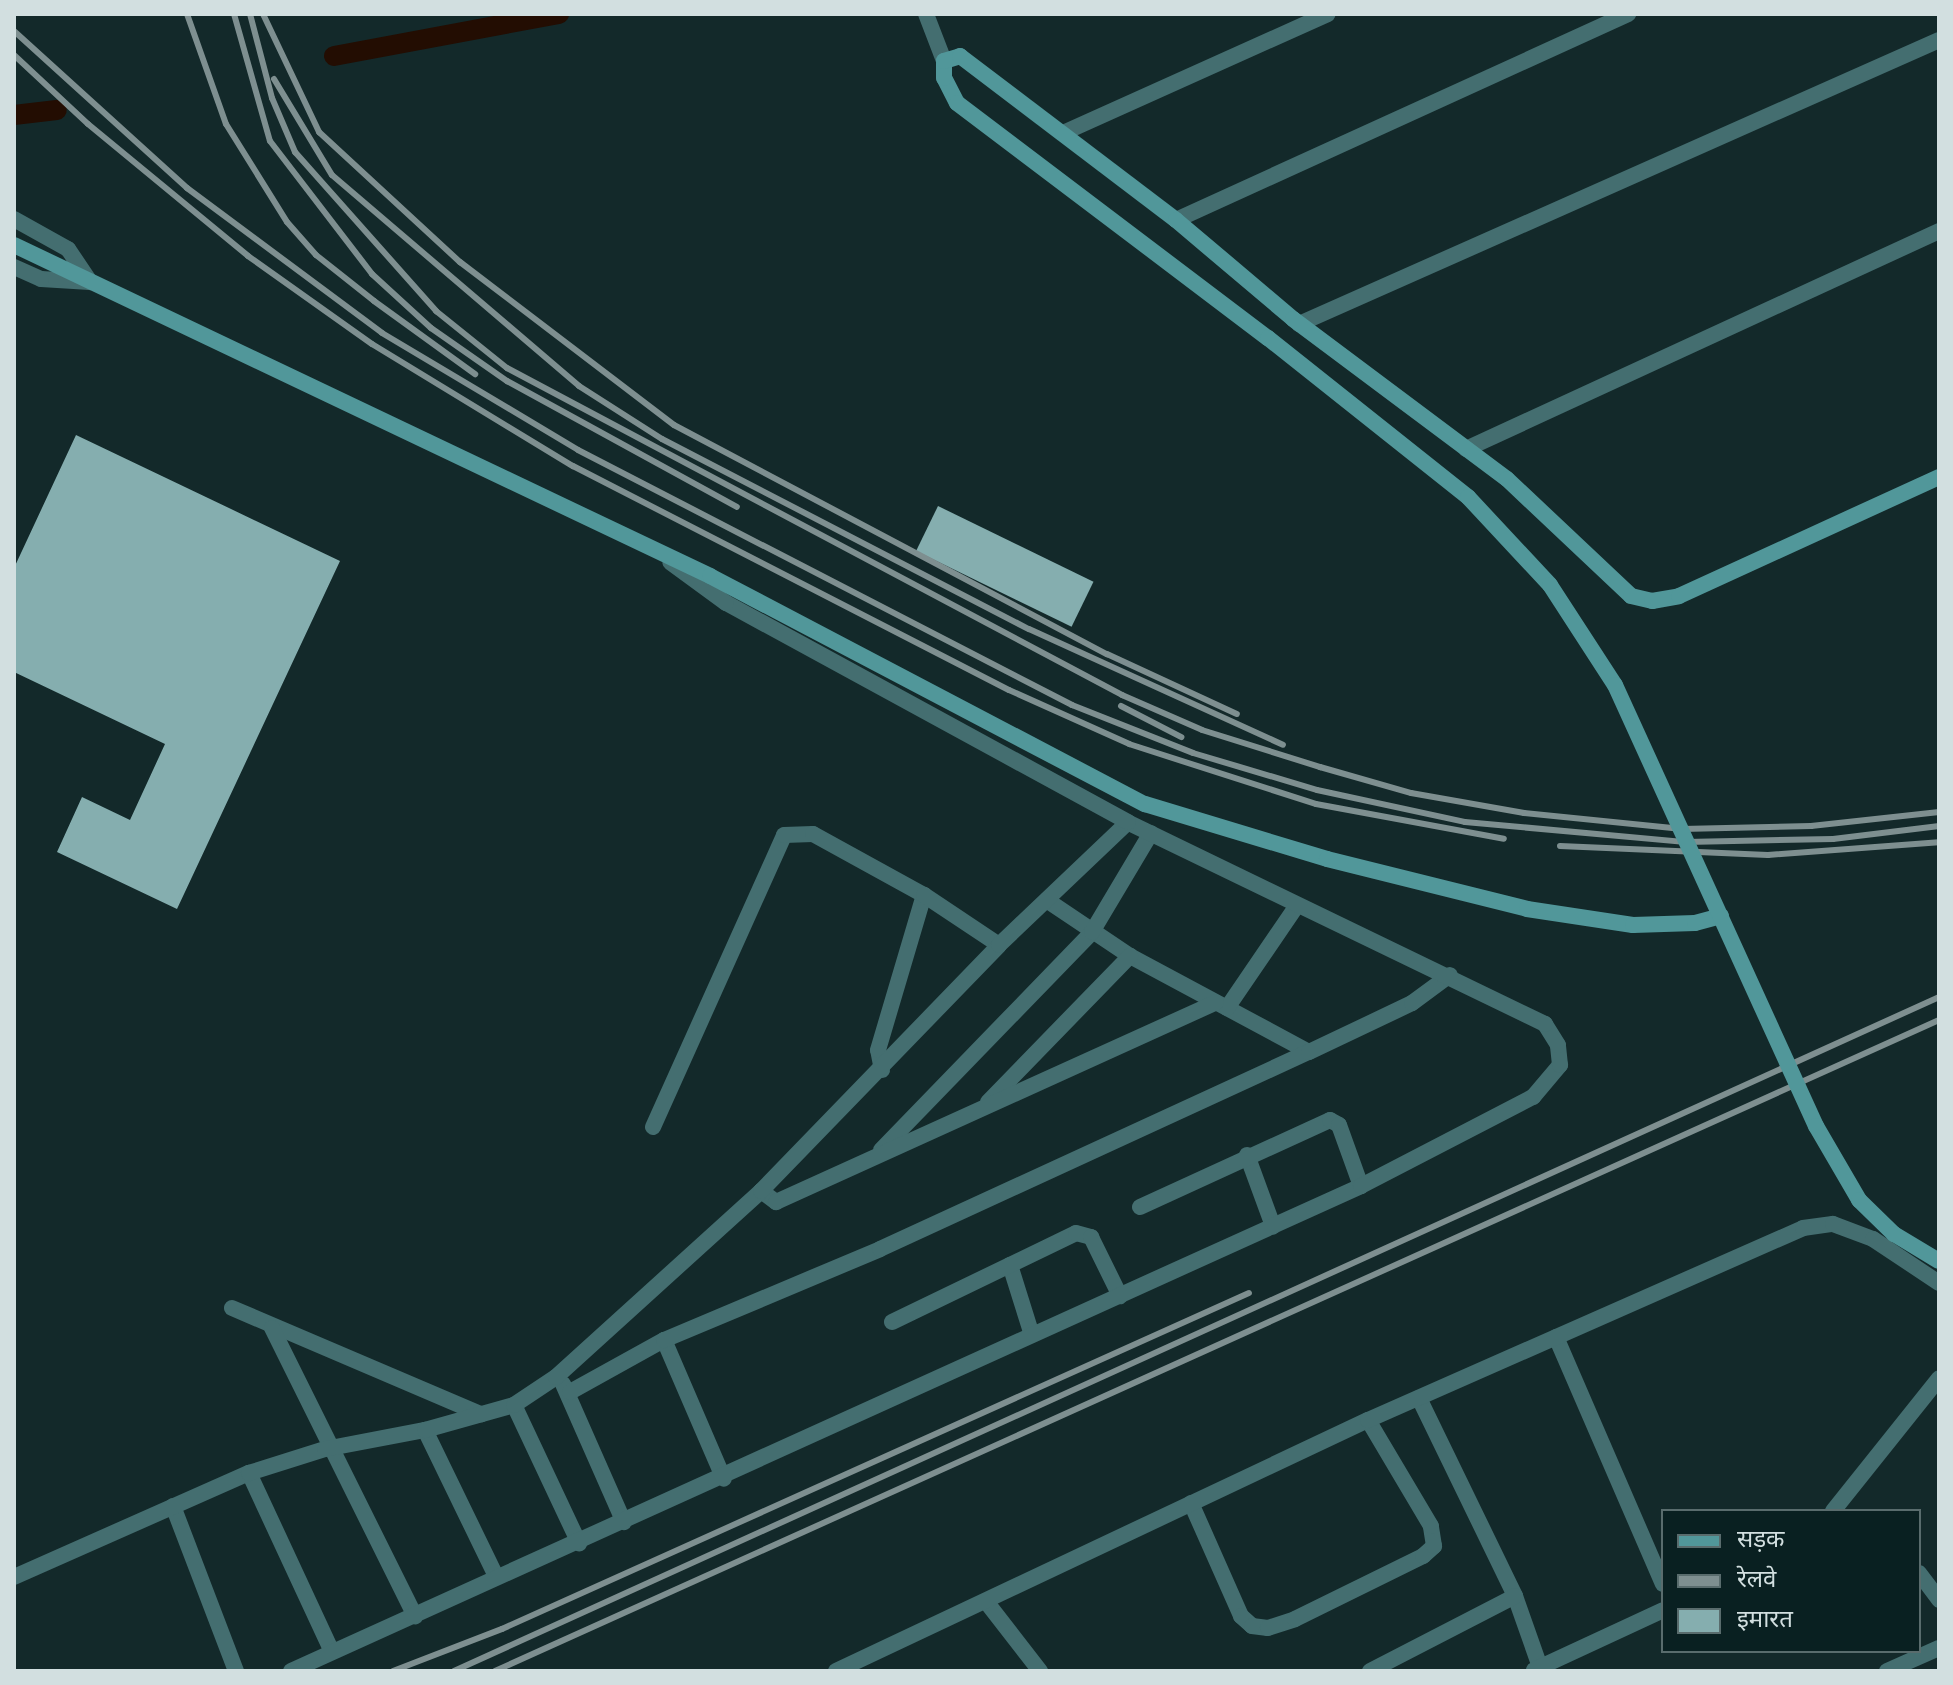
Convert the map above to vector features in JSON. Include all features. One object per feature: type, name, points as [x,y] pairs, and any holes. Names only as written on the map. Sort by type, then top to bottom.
[{"type":"street","points":[[926,14],[944,61],[944,78],[957,103],[1268,338],[1468,497],[1510,538],[1576,621],[1615,685],[1816,1126],[1859,1200],[1894,1234],[1939,1261]]},
{"type":"street","points":[[1063,133],[1328,14]]},
{"type":"street","points":[[1176,220],[1628,14]]},
{"type":"street","points":[[1299,324],[1939,40]]},
{"type":"street","points":[[944,61],[960,56],[977,64],[1176,220],[1299,324],[1507,479],[1620,587],[1652,601],[1679,596],[1939,477]]},
{"type":"street","points":[[14,219],[68,249],[90,282]]},
{"type":"street","points":[[1466,449],[1939,231]]},
{"type":"street","points":[[14,245],[655,550],[1099,782],[1185,818],[1527,909],[1633,925],[1695,923],[1721,916]]},
{"type":"street","points":[[14,267],[41,279],[90,282]]},
{"type":"street","points":[[291,1671],[496,1576],[724,1479],[1361,1186],[1533,1097],[1560,1065],[1558,1045],[1545,1024],[1450,975],[1296,907],[1128,822],[726,603],[655,550]]},
{"type":"street","points":[[14,1577],[249,1473],[514,1405],[556,1377],[761,1191],[882,1070],[999,945],[1128,822]]},
{"type":"street","points":[[873,1158],[1092,932],[1151,833]]},
{"type":"street","points":[[653,1127],[784,835],[813,834],[924,895],[999,945]]},
{"type":"street","points":[[882,1070],[878,1050],[924,895]]},
{"type":"street","points":[[1048,901],[1130,956],[1309,1052]]},
{"type":"street","points":[[761,1191],[776,1202],[984,1106],[1221,1005],[1296,907]]},
{"type":"street","points":[[984,1106],[1130,956]]},
{"type":"street","points":[[570,1392],[664,1340],[880,1249],[1309,1052],[1412,1003],[1450,975]]},
{"type":"street","points":[[1140,1207],[1247,1155],[1330,1120],[1339,1125],[1361,1186]]},
{"type":"street","points":[[1247,1155],[1273,1226]]},
{"type":"street","points":[[836,1671],[988,1604],[1191,1503],[1368,1420],[1803,1228],[1833,1224],[1873,1239],[1939,1283]]},
{"type":"street","points":[[892,1322],[1084,1233],[1120,1296]]},
{"type":"street","points":[[1010,1265],[1032,1335]]},
{"type":"street","points":[[232,1308],[272,1328],[482,1415]]},
{"type":"street","points":[[272,1328],[415,1616]]},
{"type":"street","points":[[1556,1337],[1661,1579]]},
{"type":"street","points":[[664,1340],[724,1479]]},
{"type":"street","points":[[556,1377],[570,1392],[624,1522]]},
{"type":"street","points":[[1840,1509],[1939,1378]]},
{"type":"street","points":[[1419,1398],[1515,1596],[1537,1669],[1661,1611]]},
{"type":"street","points":[[514,1405],[579,1543]]},
{"type":"street","points":[[1191,1503],[1241,1616],[1252,1626],[1268,1628],[1295,1619],[1423,1556],[1434,1546],[1431,1526],[1368,1420]]},
{"type":"street","points":[[425,1430],[496,1576]]},
{"type":"street","points":[[249,1473],[332,1652]]},
{"type":"street","points":[[173,1506],[236,1671]]},
{"type":"street","points":[[1921,1576],[1939,1600]]},
{"type":"street","points":[[1370,1671],[1515,1596]]},
{"type":"street","points":[[988,1604],[1040,1671]]},
{"type":"street","points":[[1887,1671],[1939,1648]]},
{"type":"building","points":[[76,435],[340,561],[177,909],[57,852],[82,797],[130,820],[165,744],[14,672],[14,568]]},
{"type":"building","points":[[938,506],[1093,582],[1072,627],[916,551]]},
{"type":"waterway","points":[[334,56],[559,14]]},
{"type":"waterway","points":[[14,115],[57,110]]},
{"type":"railway","points":[[187,14],[226,124],[287,222],[316,255],[475,374]]},
{"type":"railway","points":[[234,14],[270,141],[372,274],[431,328],[507,381],[737,507]]},
{"type":"railway","points":[[250,14],[272,98],[295,152],[436,311],[507,368],[1122,695],[1202,730],[1320,767],[1411,793],[1524,813],[1682,829],[1811,826],[1939,812]]},
{"type":"railway","points":[[263,14],[319,132],[460,262],[674,425],[1107,654],[1237,714]]},
{"type":"railway","points":[[14,31],[187,188],[382,333],[578,450],[1072,705],[1193,753],[1317,790],[1465,822],[1686,842],[1833,839],[1939,826]]},
{"type":"railway","points":[[14,55],[88,124],[248,256],[372,344],[573,466],[1009,690],[1129,744],[1316,804],[1504,839]]},
{"type":"railway","points":[[274,79],[332,175],[579,386],[662,439],[1029,629],[1283,745]]},
{"type":"railway","points":[[1121,706],[1181,737]]},
{"type":"railway","points":[[1560,846],[1768,855],[1939,842]]},
{"type":"railway","points":[[454,1671],[1939,997]]},
{"type":"railway","points":[[495,1671],[1939,1020]]},
{"type":"railway","points":[[393,1671],[502,1629],[1249,1293]]}]
